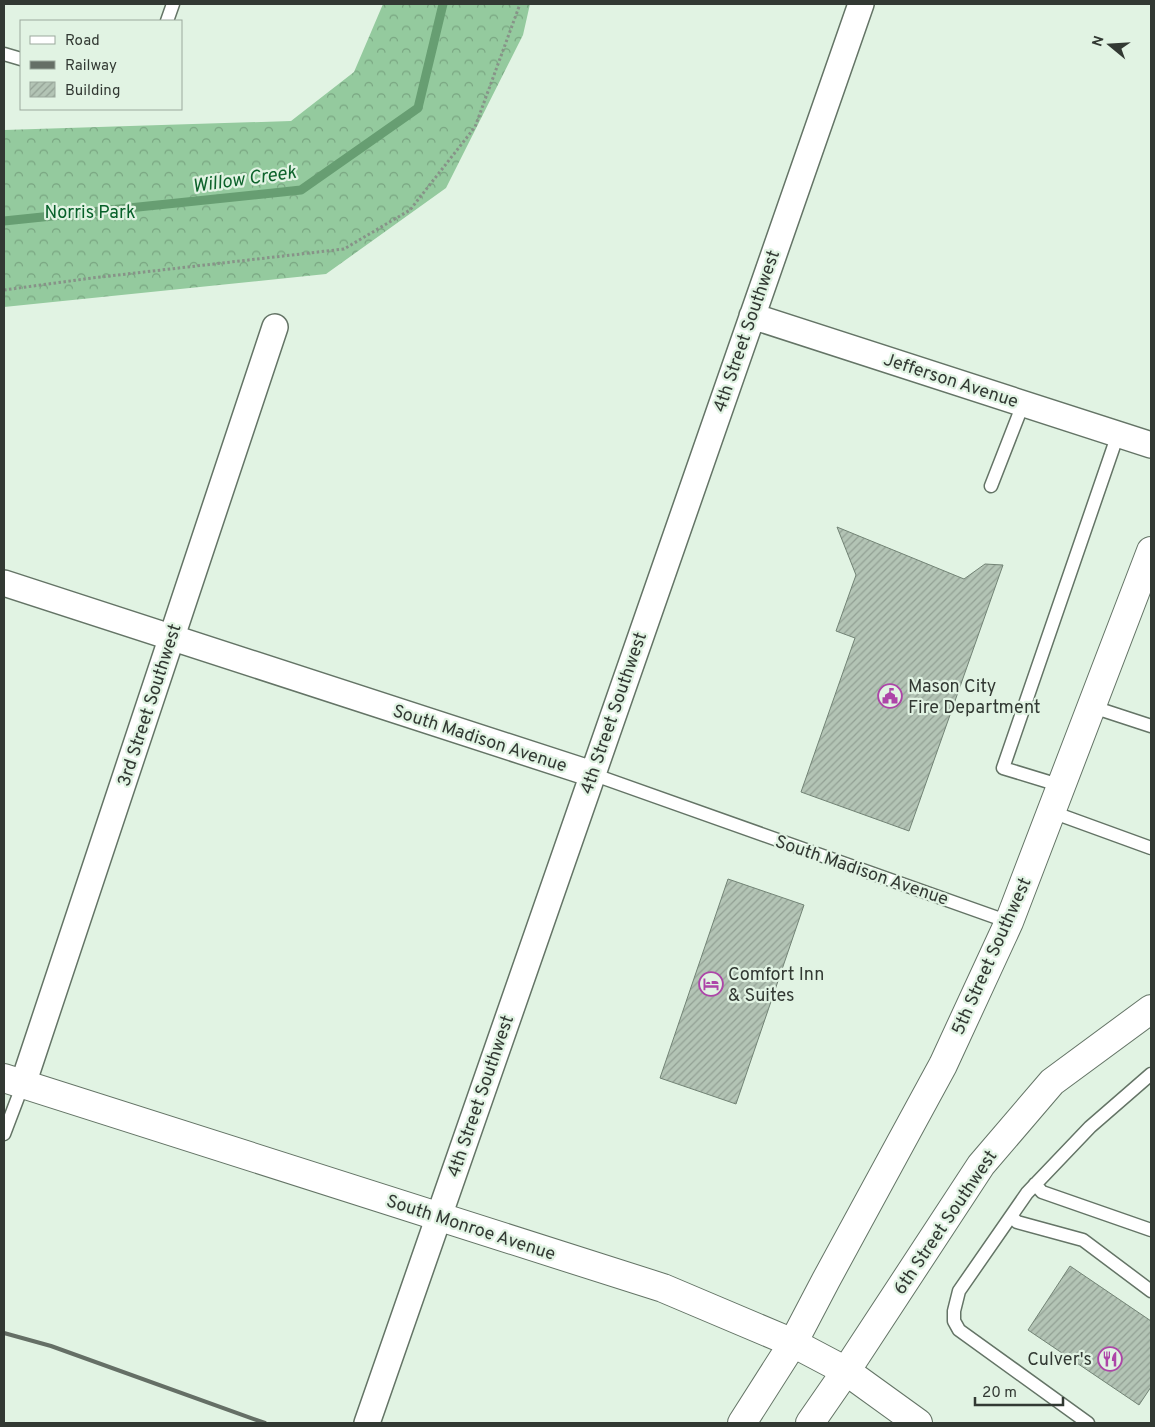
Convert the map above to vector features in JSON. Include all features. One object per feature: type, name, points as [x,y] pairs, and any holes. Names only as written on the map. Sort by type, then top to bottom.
[{"type":"main road","name":"5th Street Southwest","points":[[793,1343],[943,1065],[1009,922],[1151,552]]},
{"type":"main road","name":"6th Street Southwest","points":[[846,1371],[981,1165],[1052,1082],[1151,1009]]},
{"type":"main road","name":"South Monroe Avenue","points":[[13,1081],[663,1288],[793,1343],[846,1371],[918,1423]]},
{"type":"main road","points":[[742,1423],[793,1343]]},
{"type":"main road","points":[[810,1423],[846,1371]]},
{"type":"street","name":"4th Street Southwest","points":[[367,1423],[861,4]]},
{"type":"street","name":"Jefferson Avenue","points":[[752,316],[1151,445]]},
{"type":"street","name":"3rd Street Southwest","points":[[13,1081],[172,638],[275,326]]},
{"type":"street","name":"South Madison Avenue","points":[[4,583],[592,774]]},
{"type":"lane","points":[[167,20],[173,4]]},
{"type":"lane","points":[[4,54],[20,59]]},
{"type":"lane","points":[[991,486],[1023,404]]},
{"type":"lane","points":[[1062,786],[1003,768],[1118,434]]},
{"type":"lane","points":[[1093,707],[1151,726]]},
{"type":"lane","name":"South Madison Avenue","points":[[592,774],[1009,922]]},
{"type":"lane","points":[[1052,812],[1151,848]]},
{"type":"lane","points":[[1088,1423],[959,1330],[954,1321],[954,1311],[960,1291],[1027,1193],[1090,1126],[1151,1074]]},
{"type":"lane","points":[[4,1134],[13,1081]]},
{"type":"lane","points":[[1035,1184],[1042,1192],[1151,1230]]},
{"type":"lane","points":[[1011,1216],[1017,1222],[1084,1240],[1151,1291]]},
{"type":"path","points":[[4,290],[344,249],[410,210],[475,126],[520,4]]},
{"type":"green space","name":"Norris Park","points":[[383,4],[530,4],[523,35],[446,188],[326,274],[4,307],[4,130],[291,121],[354,72]]},
{"type":"building","points":[[837,527],[964,579],[985,564],[1003,565],[909,831],[801,792],[855,638],[836,631],[856,575]]},
{"type":"building","points":[[728,879],[804,905],[736,1104],[660,1078]]},
{"type":"building","name":"Culver's","points":[[1070,1266],[1151,1321],[1151,1387],[1139,1405],[1028,1330]]},
{"type":"waterway","name":"Willow Creek","points":[[4,221],[301,190],[418,108],[443,4]]},
{"type":"railway","points":[[4,1333],[51,1346],[265,1423]]},
{"type":"place","name":"Mason City Fire Department","points":[[890,696]]},
{"type":"place","name":"Comfort Inn & Suites","points":[[711,984]]},
{"type":"place","name":"Culver's","points":[[1110,1359]]}]
